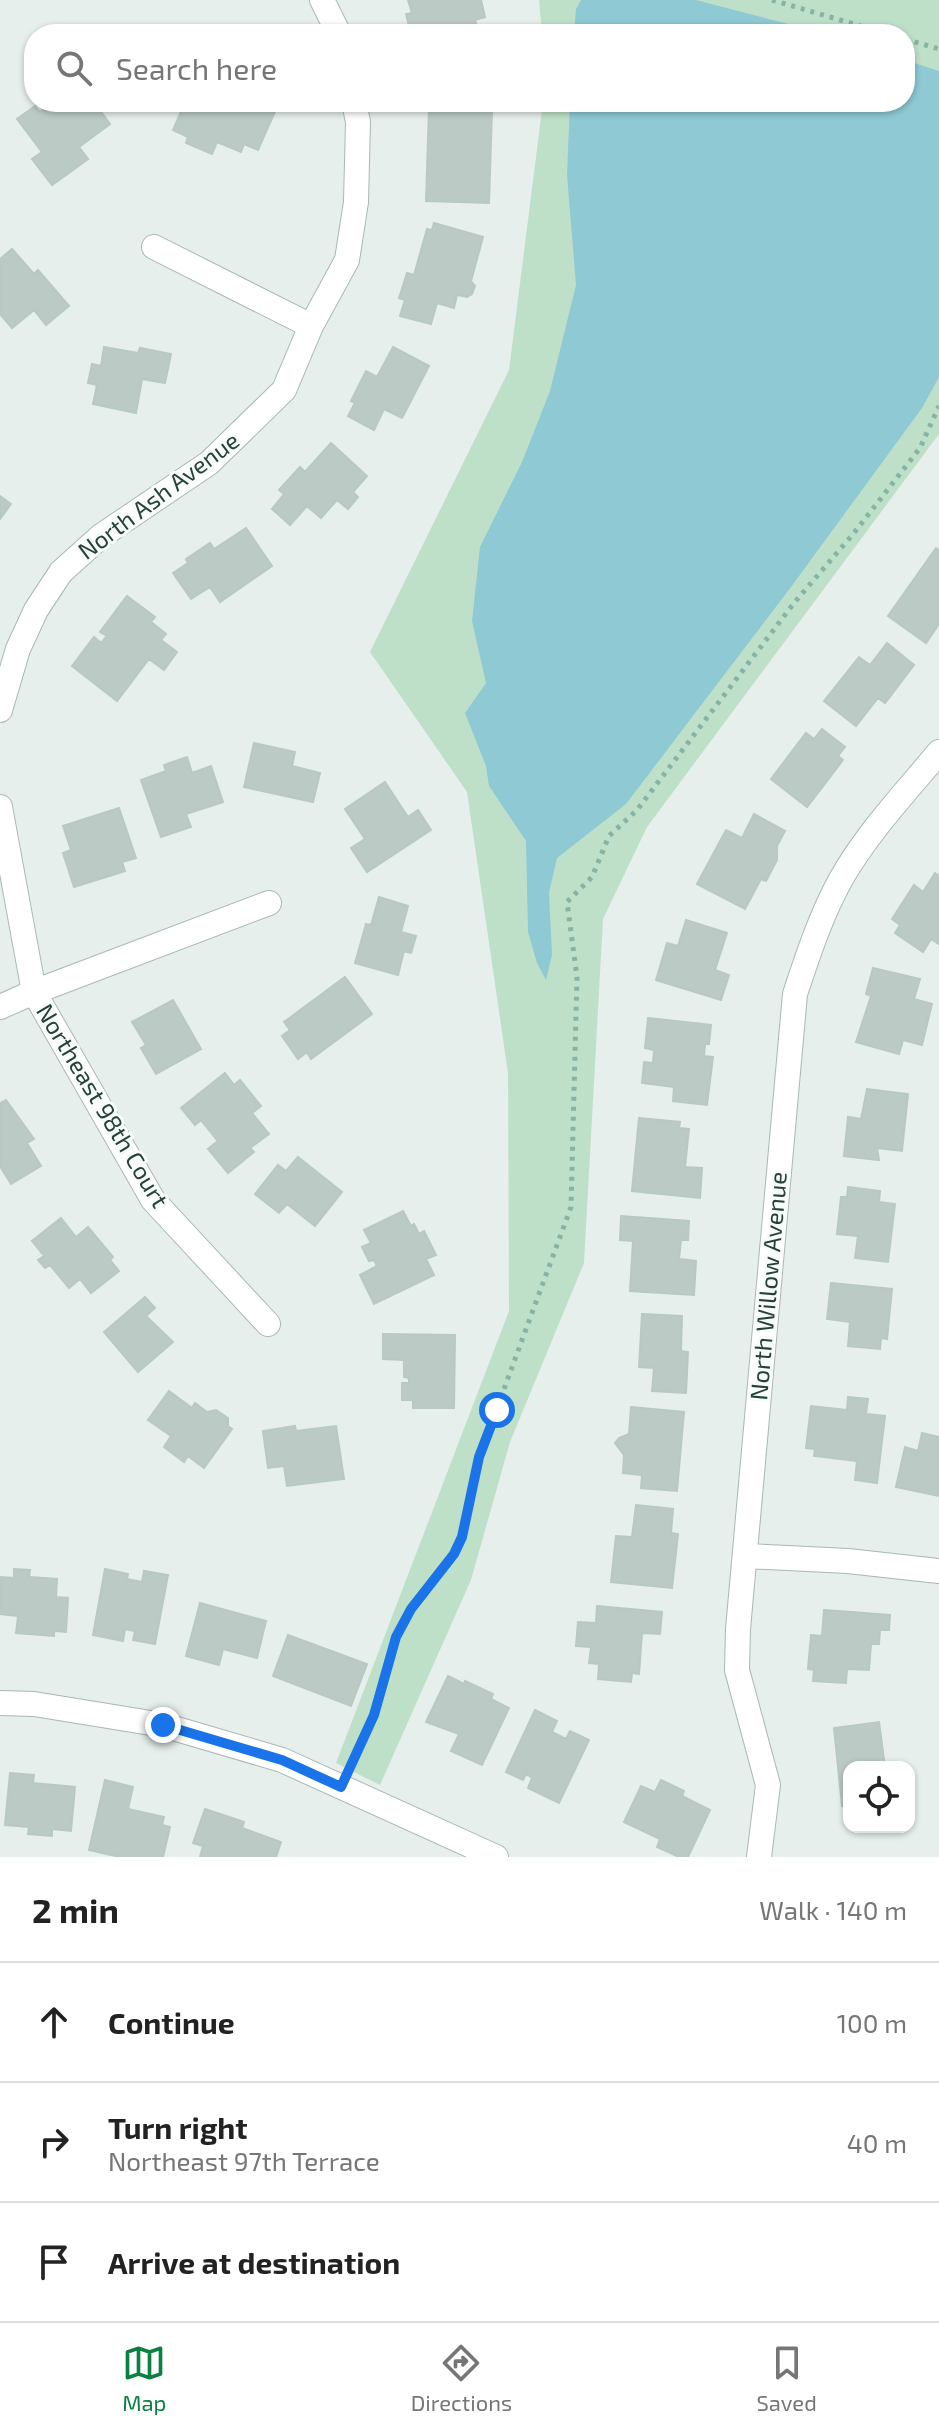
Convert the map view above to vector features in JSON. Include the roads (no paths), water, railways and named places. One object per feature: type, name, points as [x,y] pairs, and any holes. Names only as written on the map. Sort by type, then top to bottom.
[{"type":"street","points":[[322,0],[334,24]]},
{"type":"street","name":"North Ash Avenue","points":[[0,710],[18,649],[36,610],[61,572],[101,536],[209,463],[284,390],[311,326],[347,260],[356,202],[356,112]]},
{"type":"street","points":[[154,247],[311,326]]},
{"type":"street","name":"North Willow Avenue","points":[[759,1857],[768,1785],[737,1670],[738,1629],[795,994],[811,944],[841,879],[883,819],[939,752]]},
{"type":"street","points":[[0,807],[34,992]]},
{"type":"street","points":[[0,1007],[269,903]]},
{"type":"street","name":"Northeast 98th Court","points":[[34,992],[153,1200],[268,1324]]},
{"type":"street","points":[[746,1556],[848,1561],[939,1571]]},
{"type":"street","points":[[0,1703],[34,1704],[163,1725],[282,1760],[496,1857]]},
{"type":"water","points":[[581,0],[696,0],[788,24],[575,24],[576,9]]},
{"type":"water","points":[[915,63],[939,71],[939,377],[922,408],[791,587],[626,804],[557,858],[549,893],[552,955],[546,980],[537,963],[528,932],[526,841],[489,786],[486,766],[465,713],[486,683],[472,621],[480,547],[522,462],[550,391],[576,285],[567,175],[570,112],[915,112]]}]
